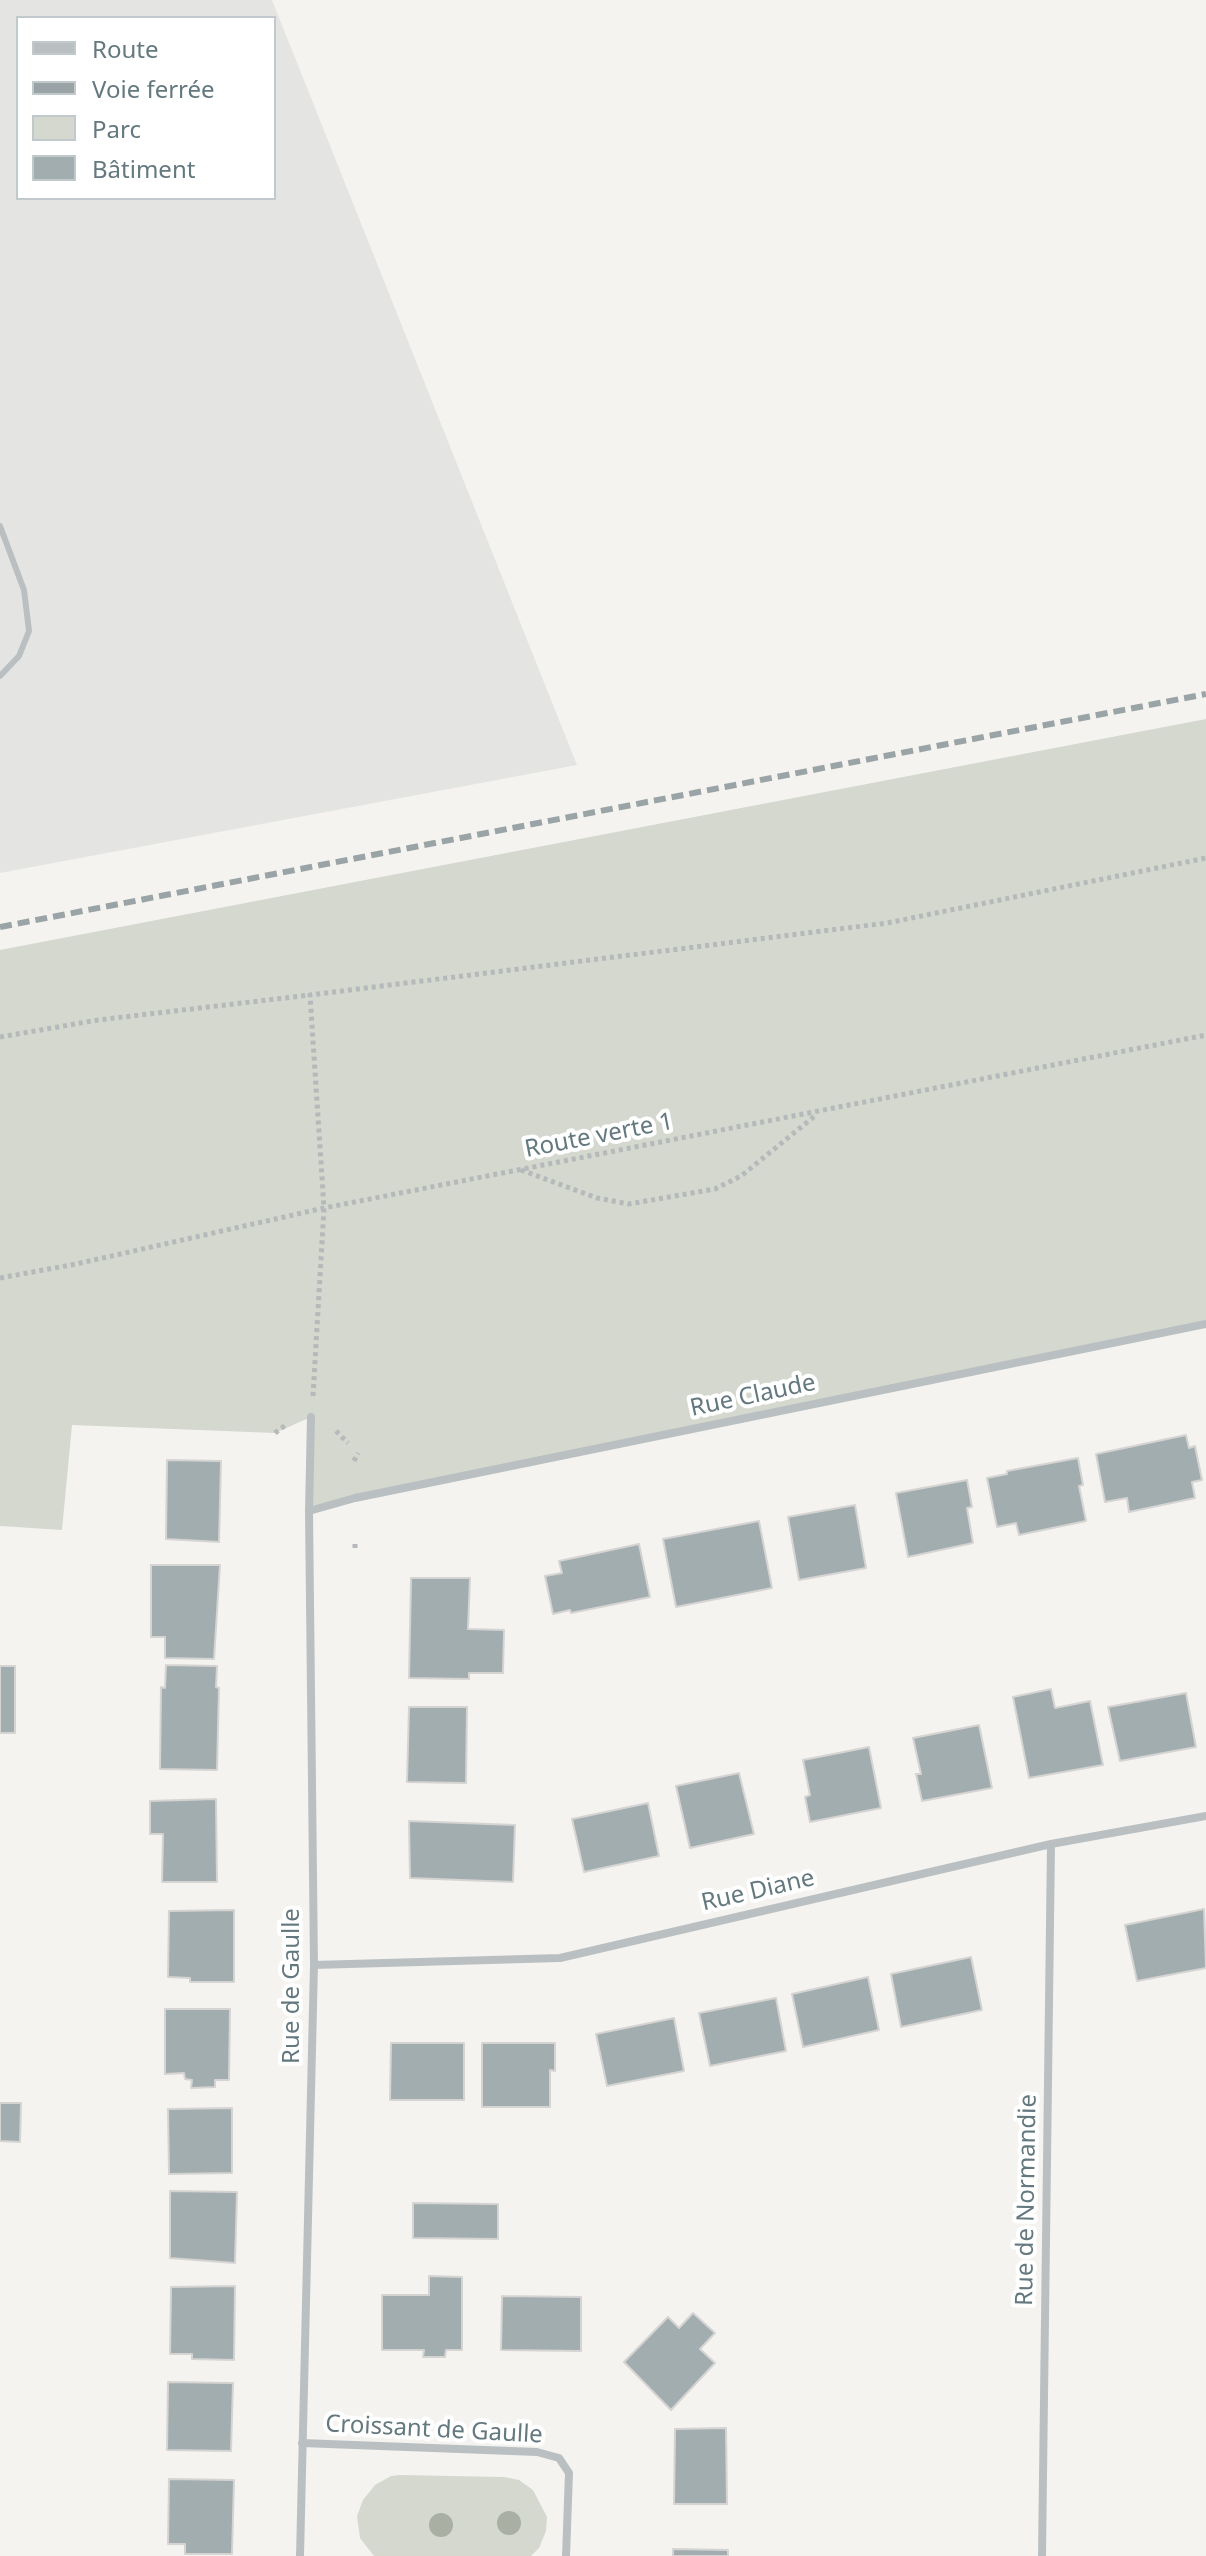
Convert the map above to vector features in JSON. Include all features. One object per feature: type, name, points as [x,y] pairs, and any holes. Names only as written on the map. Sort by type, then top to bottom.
[{"type":"street","name":"Rue Claude","points":[[309,1511],[355,1498],[1206,1324]]},
{"type":"street","name":"Rue de Gaulle","points":[[300,2556],[314,1965],[309,1511],[311,1417]]},
{"type":"street","name":"Rue Diane","points":[[314,1965],[560,1958],[1051,1844],[1206,1816]]},
{"type":"street","name":"Rue de Normandie","points":[[1042,2556],[1051,1844]]},
{"type":"street","name":"Croissant de Gaulle","points":[[302,2443],[537,2452],[559,2458],[569,2473],[566,2556]]},
{"type":"lane","points":[[0,526],[24,590],[29,631],[19,656],[0,676]]},
{"type":"path","points":[[0,1037],[98,1020],[887,923],[1206,858]]},
{"type":"path","points":[[310,995],[324,1208],[311,1417]]},
{"type":"path","name":"Route verte 1","points":[[0,1278],[324,1208],[1206,1035]]},
{"type":"path","points":[[520,1170],[597,1198],[629,1204],[715,1189],[741,1176],[819,1112]]},
{"type":"path","points":[[354,1461],[358,1453]]},
{"type":"shaded area","points":[[0,0],[272,0],[577,765],[0,873]]},
{"type":"green space","points":[[1206,719],[1206,1324],[309,1511],[311,1417],[275,1433],[72,1425],[62,1530],[0,1526],[0,950]]},
{"type":"green space","points":[[391,2476],[519,2480],[533,2490],[547,2517],[546,2531],[539,2548],[531,2556],[374,2556],[360,2538],[357,2516],[363,2500],[375,2485]]},
{"type":"building","points":[[1186,1435],[1189,1448],[1195,1446],[1202,1480],[1192,1482],[1195,1498],[1129,1512],[1127,1498],[1105,1502],[1096,1454]]},
{"type":"building","points":[[1078,1458],[1083,1485],[1079,1486],[1086,1521],[1019,1535],[1016,1523],[997,1527],[987,1478],[1007,1474],[1007,1471]]},
{"type":"building","points":[[167,1460],[221,1461],[219,1542],[166,1539]]},
{"type":"building","points":[[967,1480],[972,1507],[967,1508],[973,1543],[908,1557],[896,1493]]},
{"type":"building","points":[[855,1505],[866,1568],[799,1580],[788,1517]]},
{"type":"building","points":[[759,1521],[772,1588],[676,1607],[663,1539]]},
{"type":"building","points":[[639,1544],[650,1597],[553,1614],[545,1576],[562,1573],[559,1561]]},
{"type":"building","points":[[151,1565],[220,1565],[214,1659],[165,1658],[165,1637],[151,1637]]},
{"type":"building","points":[[411,1578],[470,1578],[468,1629],[504,1630],[503,1673],[469,1673],[469,1679],[409,1678]]},
{"type":"building","points":[[166,1665],[217,1666],[217,1770],[160,1769],[161,1687],[165,1688]]},
{"type":"building","points":[[0,1666],[15,1666],[15,1733],[0,1733]]},
{"type":"building","points":[[1051,1689],[1055,1708],[1090,1701],[1103,1765],[1029,1778],[1013,1697]]},
{"type":"building","points":[[1186,1693],[1196,1747],[1120,1761],[1108,1707]]},
{"type":"building","points":[[409,1707],[467,1707],[466,1783],[407,1782]]},
{"type":"building","points":[[979,1725],[992,1788],[922,1801],[916,1774],[921,1774],[913,1738]]},
{"type":"building","points":[[869,1747],[881,1808],[810,1822],[805,1797],[810,1795],[803,1760]]},
{"type":"building","points":[[739,1773],[754,1834],[690,1848],[676,1786]]},
{"type":"building","points":[[216,1799],[217,1882],[162,1882],[163,1834],[150,1834],[150,1801]]},
{"type":"building","points":[[648,1803],[659,1856],[584,1872],[572,1819]]},
{"type":"building","points":[[409,1821],[515,1825],[513,1882],[410,1878]]},
{"type":"building","points":[[1204,1909],[1206,1968],[1137,1981],[1125,1925]]},
{"type":"building","points":[[234,1910],[234,1982],[190,1982],[190,1978],[168,1977],[169,1911]]},
{"type":"building","points":[[971,1957],[982,2010],[901,2027],[891,1974]]},
{"type":"building","points":[[868,1977],[879,2030],[803,2047],[792,1994]]},
{"type":"building","points":[[776,1998],[786,2051],[710,2066],[699,2013]]},
{"type":"building","points":[[165,2009],[230,2009],[229,2080],[215,2080],[215,2087],[191,2088],[192,2080],[185,2079],[184,2073],[165,2074]]},
{"type":"building","points":[[674,2018],[684,2071],[607,2086],[596,2034]]},
{"type":"building","points":[[391,2043],[464,2043],[464,2100],[390,2100]]},
{"type":"building","points":[[482,2043],[555,2043],[555,2071],[550,2070],[550,2107],[482,2107]]},
{"type":"building","points":[[0,2103],[21,2103],[20,2142],[0,2141]]},
{"type":"building","points":[[232,2108],[232,2173],[169,2174],[168,2109]]},
{"type":"building","points":[[170,2191],[237,2192],[235,2263],[170,2258]]},
{"type":"building","points":[[413,2203],[498,2204],[498,2239],[413,2238]]},
{"type":"building","points":[[429,2276],[462,2277],[462,2350],[446,2350],[445,2357],[423,2357],[424,2350],[382,2350],[382,2295],[429,2295]]},
{"type":"building","points":[[235,2286],[234,2360],[192,2359],[192,2354],[170,2354],[171,2287]]},
{"type":"building","points":[[502,2296],[581,2297],[581,2351],[501,2350]]},
{"type":"building","points":[[693,2313],[715,2333],[700,2349],[715,2363],[671,2410],[624,2362],[668,2317],[679,2328]]},
{"type":"building","points":[[168,2382],[233,2383],[231,2451],[167,2450]]},
{"type":"building","points":[[726,2428],[727,2504],[674,2504],[675,2429]]},
{"type":"building","points":[[169,2479],[234,2480],[232,2554],[185,2554],[185,2544],[168,2544]]},
{"type":"building","points":[[673,2549],[728,2550],[728,2556],[673,2556]]},
{"type":"railway","points":[[0,927],[1206,694]]}]
